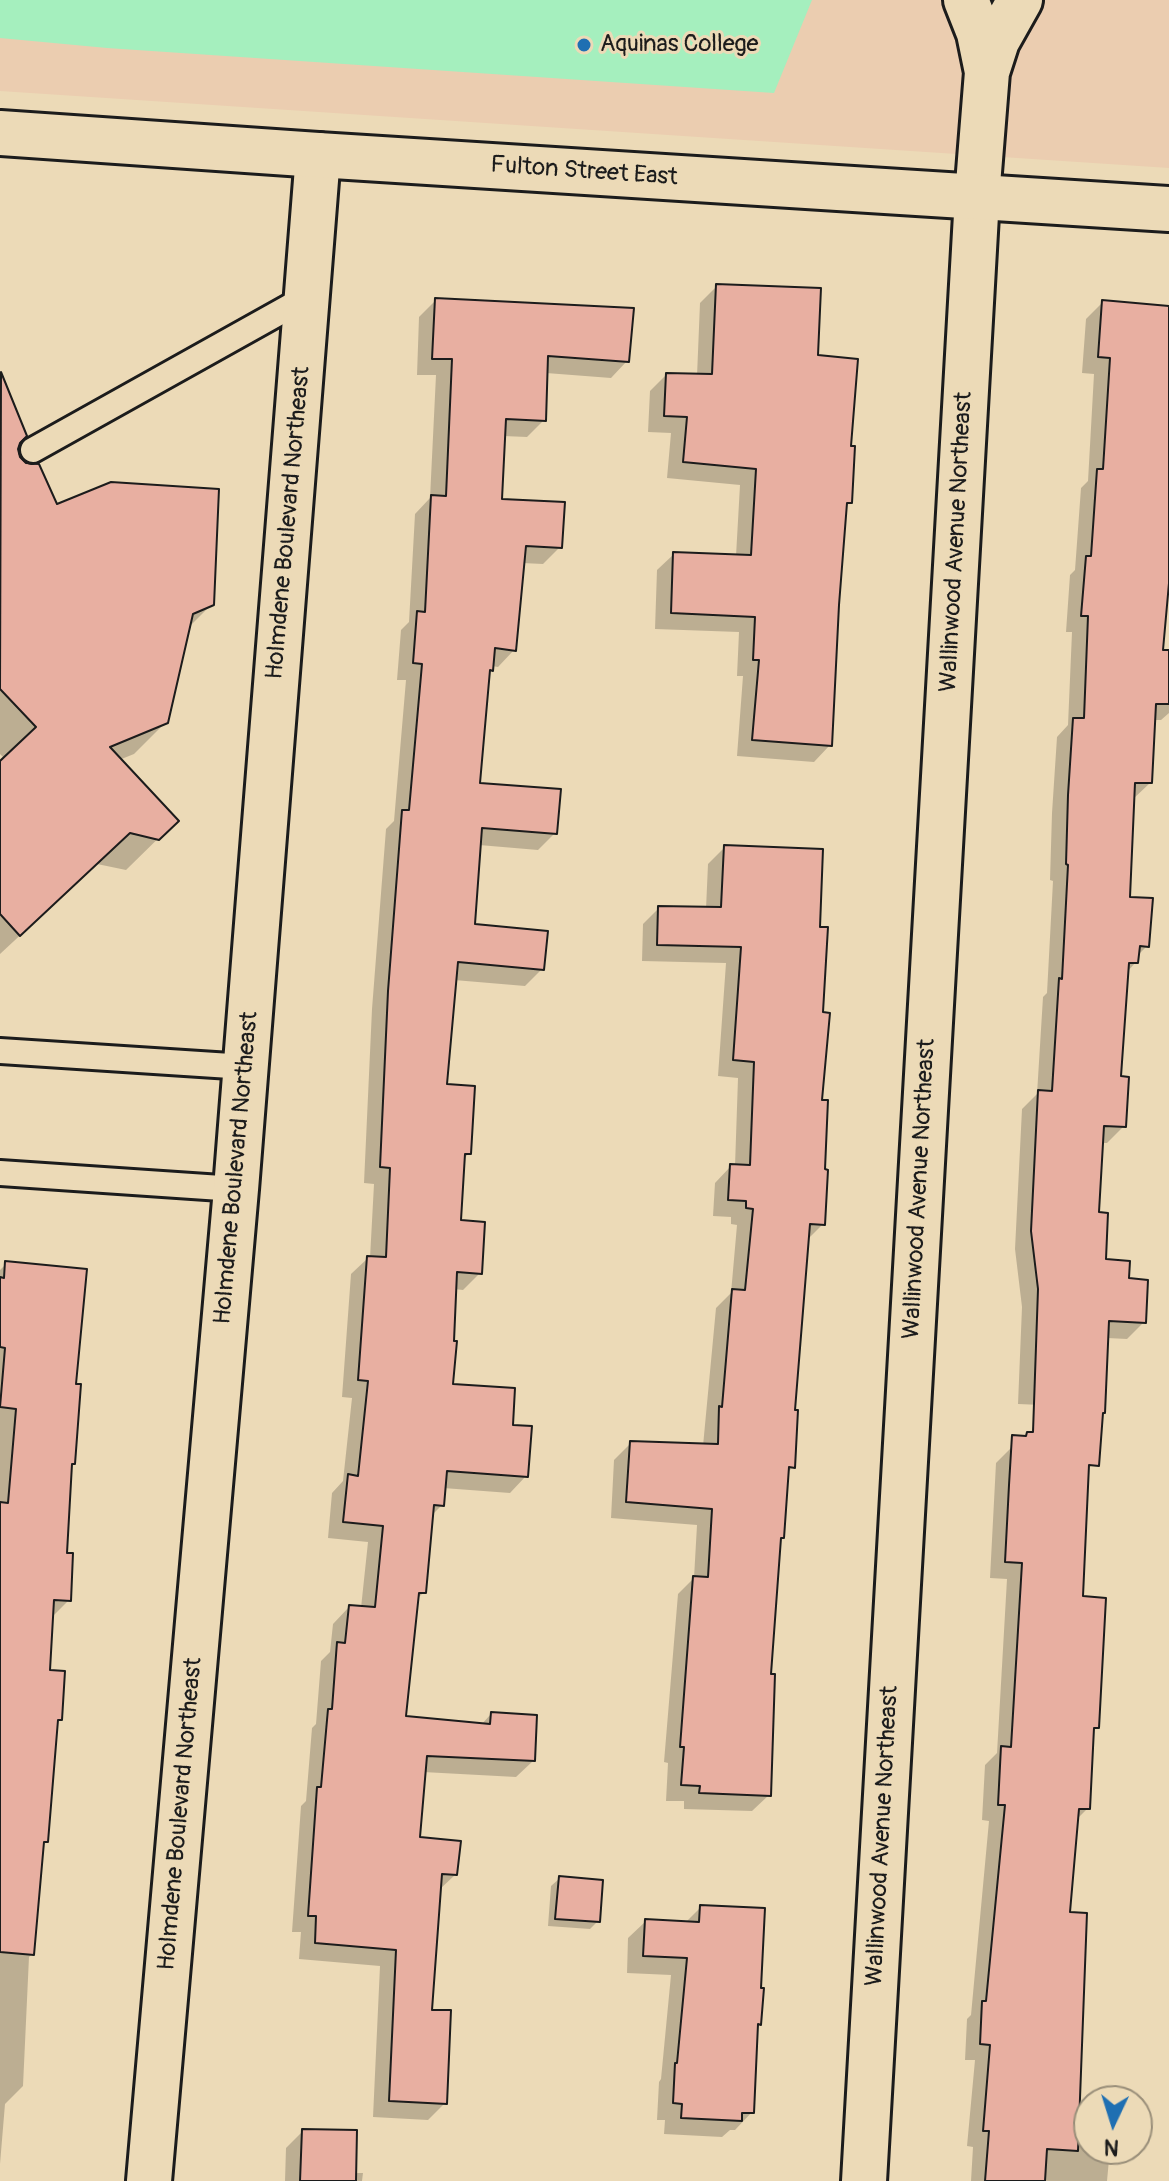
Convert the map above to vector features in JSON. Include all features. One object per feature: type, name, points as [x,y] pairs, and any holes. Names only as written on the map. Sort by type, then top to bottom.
[{"type":"street","points":[[966,0],[979,33],[987,72]]},
{"type":"street","points":[[987,72],[997,41],[1020,0]]},
{"type":"street","name":"Wallinwood Avenue Northeast","points":[[864,2181],[977,197],[987,72]]},
{"type":"street","name":"Fulton Street East","points":[[0,133],[1169,209]]},
{"type":"street","name":"Holmdene Boulevard Northeast","points":[[149,2181],[236,1189],[318,155]]},
{"type":"lane","points":[[33,450],[307,297]]},
{"type":"lane","points":[[0,1051],[246,1067]]},
{"type":"lane","points":[[0,1173],[236,1189]]},
{"type":"shaded area","name":"Aquinas College","points":[[0,0],[1169,0],[1169,168],[0,91]]},
{"type":"green space","points":[[0,0],[812,0],[774,93],[0,38]]},
{"type":"building","points":[[716,284],[821,288],[818,355],[858,359],[851,446],[855,446],[852,503],[847,503],[832,746],[752,740],[759,660],[753,660],[755,617],[671,613],[673,552],[751,555],[756,469],[683,462],[687,417],[664,416],[666,373],[712,374]]},
{"type":"building","points":[[435,298],[634,308],[629,362],[548,356],[546,421],[506,419],[502,499],[565,502],[562,548],[526,546],[516,651],[495,648],[493,671],[490,670],[480,783],[561,789],[557,834],[482,828],[475,924],[548,931],[544,970],[458,962],[447,1084],[475,1086],[471,1154],[465,1154],[461,1220],[485,1222],[482,1274],[457,1272],[454,1341],[457,1341],[453,1384],[515,1388],[513,1425],[532,1426],[528,1477],[447,1471],[444,1506],[434,1505],[426,1593],[419,1593],[406,1716],[490,1724],[491,1712],[537,1715],[535,1761],[427,1756],[420,1837],[461,1841],[457,1875],[442,1874],[432,2010],[451,2010],[447,2104],[389,2101],[396,1950],[315,1943],[316,1916],[308,1916],[317,1787],[321,1787],[328,1709],[332,1709],[337,1642],[345,1643],[349,1605],[375,1607],[383,1526],[343,1522],[348,1474],[358,1476],[368,1381],[358,1380],[367,1256],[386,1257],[390,1168],[380,1167],[388,991],[402,810],[409,810],[422,664],[413,663],[417,611],[425,612],[431,495],[446,496],[452,359],[432,359]]},
{"type":"building","points":[[1102,300],[1169,306],[1169,583],[1163,650],[1169,650],[1169,704],[1156,704],[1152,783],[1135,783],[1130,897],[1153,898],[1149,947],[1140,946],[1138,963],[1129,963],[1121,1076],[1129,1077],[1126,1127],[1104,1126],[1099,1212],[1108,1213],[1106,1259],[1130,1261],[1129,1278],[1148,1280],[1146,1323],[1109,1321],[1099,1466],[1089,1465],[1083,1596],[1106,1598],[1099,1728],[1094,1728],[1090,1809],[1079,1809],[1070,1912],[1087,1913],[1080,2085],[1073,2085],[1073,2151],[1047,2149],[1045,2181],[985,2181],[989,2131],[983,2131],[990,2045],[980,2044],[982,2001],[986,2001],[1005,1805],[998,1805],[1001,1746],[1011,1747],[1022,1563],[1005,1562],[1012,1435],[1026,1436],[1027,1432],[1033,1432],[1038,1289],[1031,1231],[1038,1090],[1052,1091],[1059,978],[1062,979],[1073,718],[1084,718],[1088,616],[1081,616],[1086,556],[1091,556],[1097,469],[1103,469],[1110,358],[1098,357]]},
{"type":"building","points":[[1,372],[27,436],[18,449],[20,457],[26,463],[39,464],[57,504],[111,482],[219,489],[214,605],[193,614],[168,723],[110,747],[179,821],[159,840],[130,833],[20,936],[0,914],[0,761],[36,727],[0,689]]},
{"type":"building","points":[[724,845],[823,849],[820,927],[828,927],[823,1012],[830,1013],[822,1100],[828,1100],[825,1225],[810,1224],[795,1410],[798,1410],[795,1468],[789,1467],[771,1674],[775,1674],[771,1796],[699,1793],[700,1786],[681,1785],[684,1747],[680,1747],[693,1576],[708,1577],[712,1509],[626,1502],[630,1441],[718,1444],[719,1406],[722,1407],[732,1289],[745,1290],[753,1209],[746,1208],[746,1201],[728,1200],[730,1164],[750,1165],[754,1062],[733,1060],[741,947],[657,945],[658,906],[721,907]]},
{"type":"building","points":[[5,1261],[87,1269],[76,1384],[81,1384],[67,1553],[73,1553],[71,1601],[54,1600],[50,1670],[65,1671],[62,1720],[58,1720],[48,1842],[44,1842],[34,1955],[0,1952],[0,1502],[8,1503],[16,1409],[0,1407],[5,1348],[0,1347],[0,1277],[4,1278]]},
{"type":"building","points":[[559,1876],[603,1880],[600,1922],[555,1919]]},
{"type":"building","points":[[700,1905],[765,1908],[761,1988],[764,1988],[761,2025],[758,2024],[754,2113],[742,2113],[742,2121],[681,2118],[682,2104],[673,2103],[687,1958],[643,1956],[645,1919],[699,1922]]},
{"type":"building","points":[[302,2129],[357,2130],[356,2181],[300,2181]]},
{"type":"place","name":"Aquinas College","points":[[584,45]]}]
